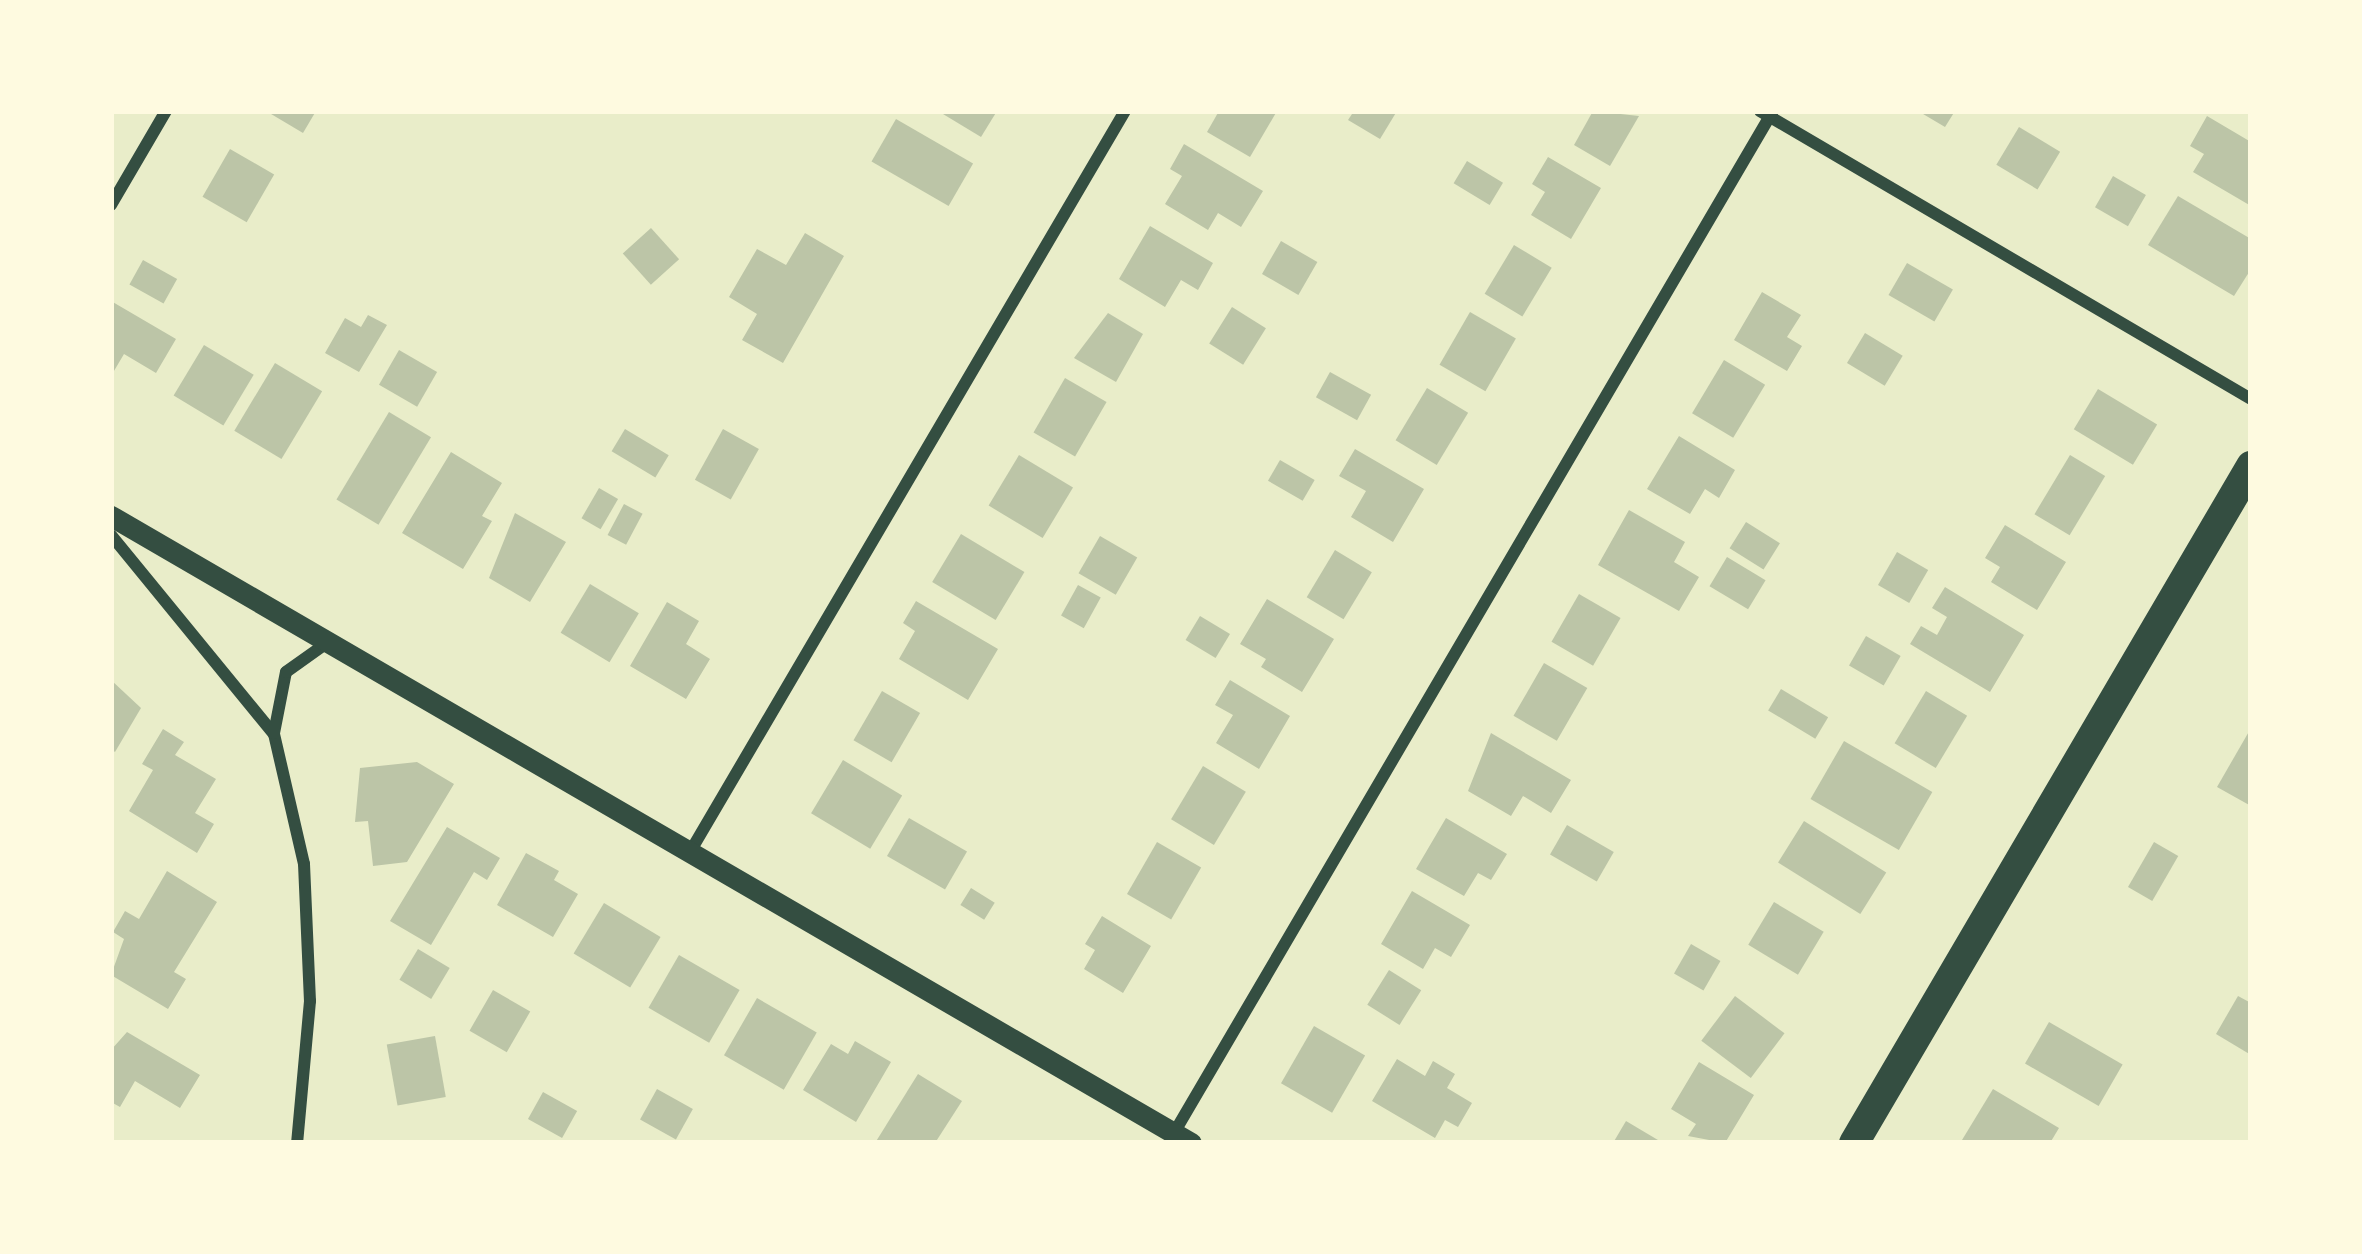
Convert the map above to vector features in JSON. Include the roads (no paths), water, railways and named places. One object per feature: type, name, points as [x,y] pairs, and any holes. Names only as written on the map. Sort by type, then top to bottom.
[{"type":"main road","points":[[1854,1143],[2251,466]]},
{"type":"street","points":[[111,205],[166,111]]},
{"type":"street","points":[[690,852],[1125,111]]},
{"type":"street","points":[[111,516],[1182,1138],[1768,113],[2251,399]]},
{"type":"street","points":[[111,535],[274,734]]},
{"type":"street","points":[[297,1143],[310,1001],[304,864],[274,734],[286,672],[328,642]]}]
